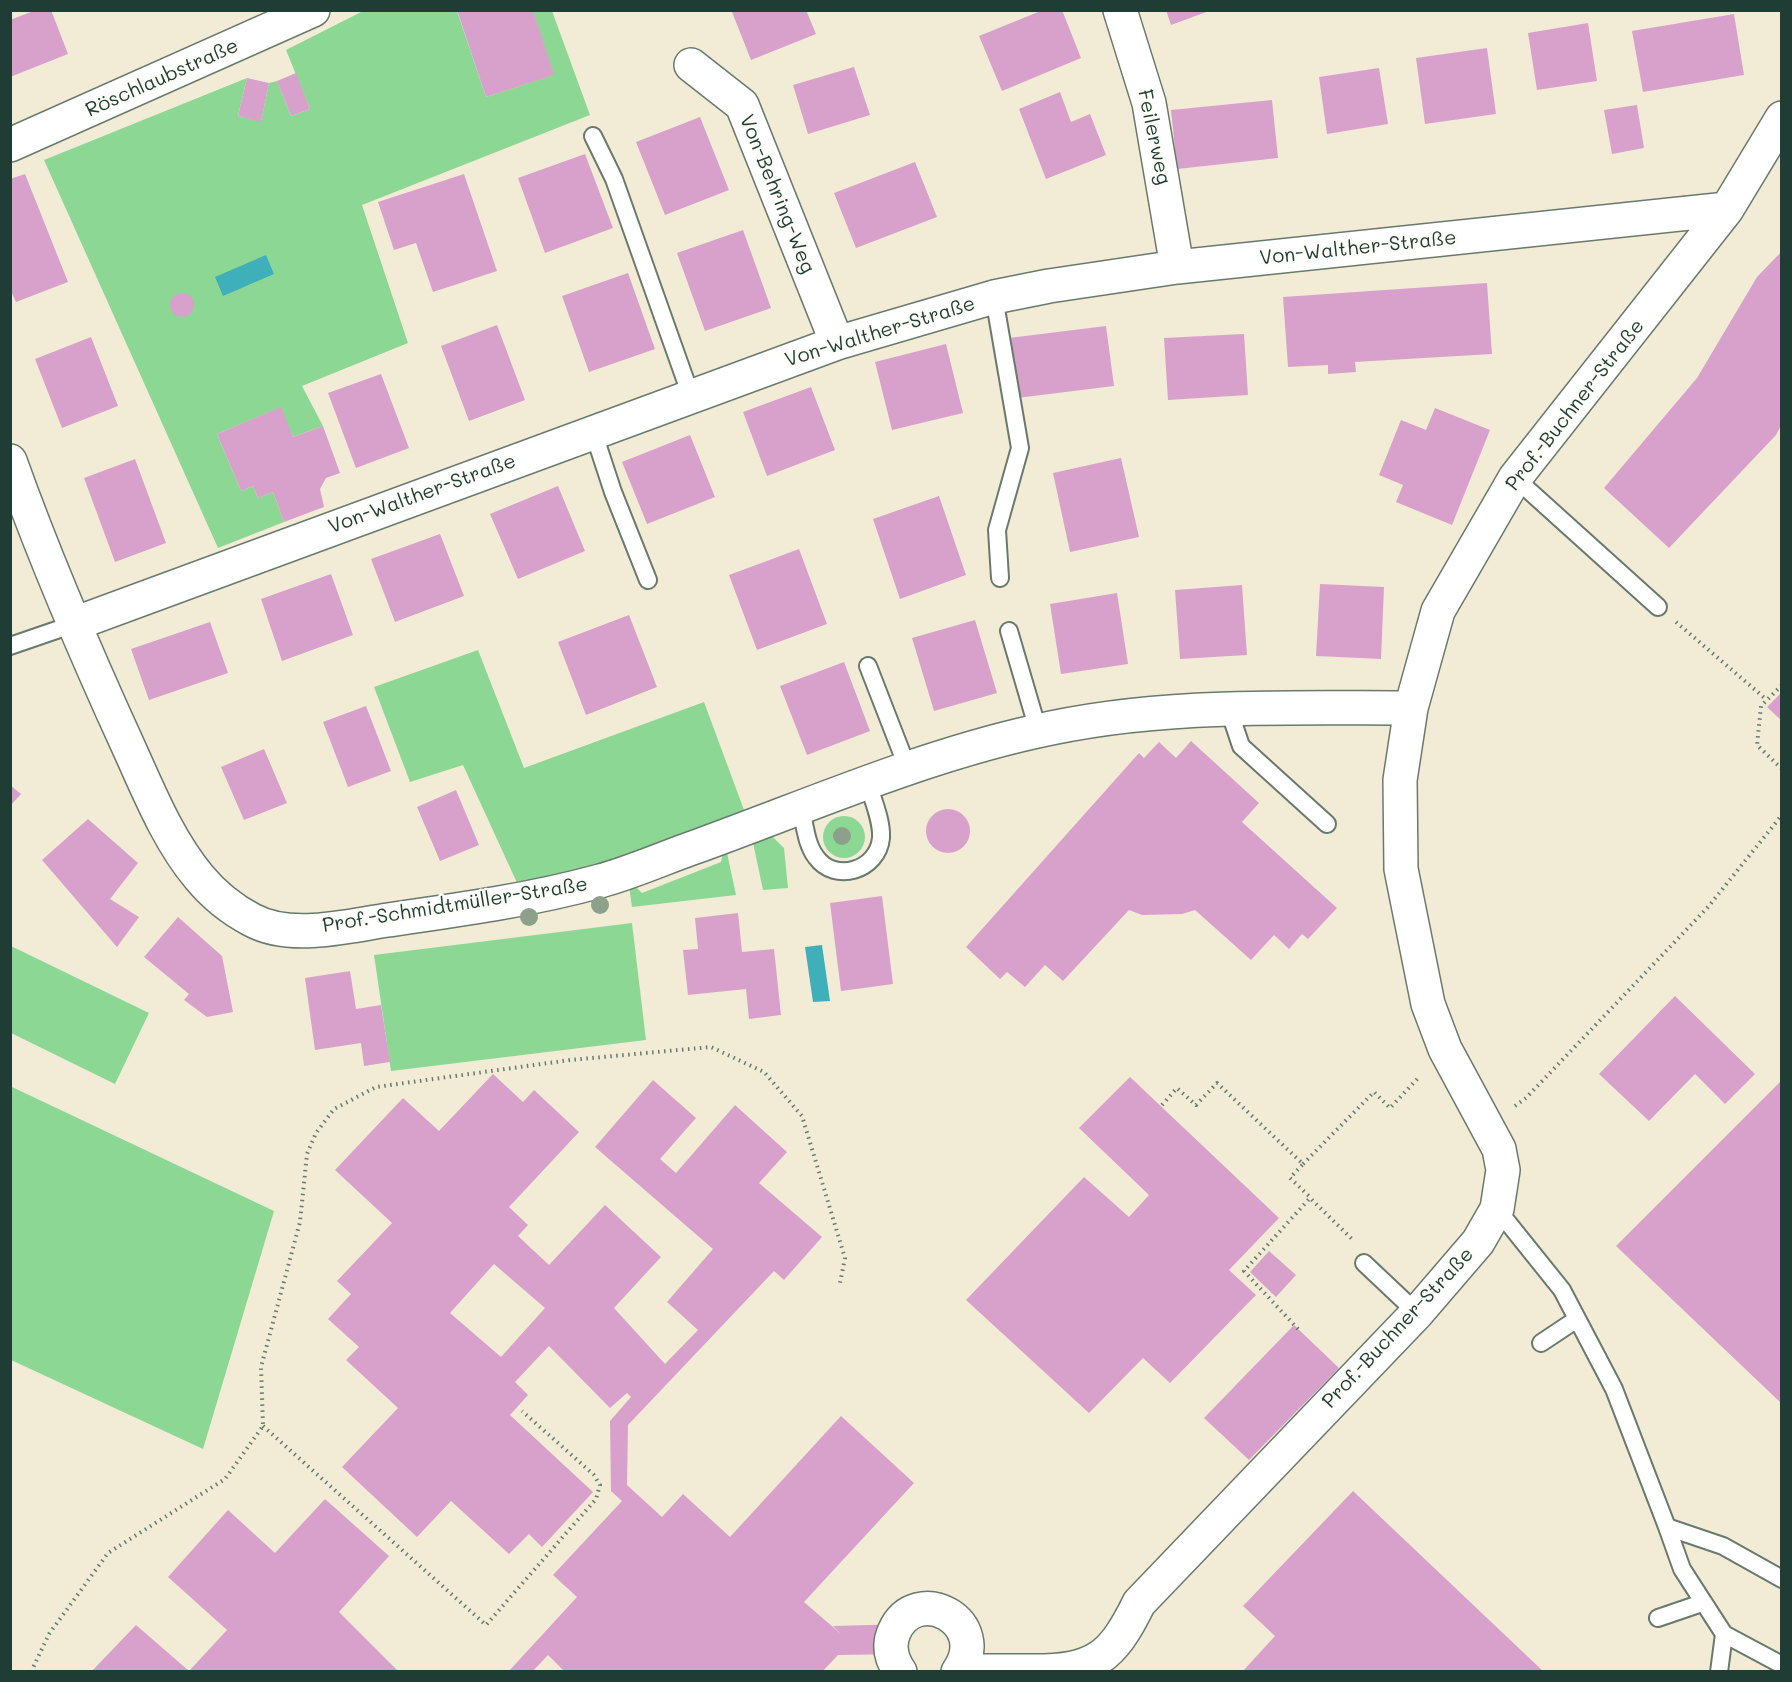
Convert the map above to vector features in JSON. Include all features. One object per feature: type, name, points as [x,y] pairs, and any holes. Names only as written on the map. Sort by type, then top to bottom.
[{"type":"street","name":"Röschlaubstraße","points":[[10,145],[313,10]]},
{"type":"street","name":"Feilerweg","points":[[1120,10],[1149,103],[1177,267]]},
{"type":"street","name":"Von-Behring-Weg","points":[[692,65],[741,105],[837,343]]},
{"type":"street","name":"Prof.-Buchner-Straße","points":[[959,1671],[1069,1671],[1095,1661],[1109,1650],[1126,1630],[1139,1603],[1417,1313],[1478,1242],[1497,1209],[1503,1170],[1499,1149],[1445,1049],[1428,1004],[1401,869],[1400,780],[1411,708],[1438,611],[1515,478],[1727,209],[1782,118]]},
{"type":"street","name":"Von-Walther-Straße","points":[[74,624],[837,343],[994,297],[1049,286],[1177,267],[1727,209]]},
{"type":"street","name":"Prof.-Schmidtmüller-Straße","points":[[10,461],[16,495],[158,811],[181,851],[199,878],[220,898],[256,922],[292,929],[329,928],[523,898],[603,880],[908,769],[983,744],[1038,730],[1128,717],[1228,707],[1411,708]]},
{"type":"street","name":"Prof.-Buchner-Straße","points":[[900,1671],[890,1650],[897,1624],[906,1615],[930,1608],[952,1616],[966,1636],[966,1660],[959,1671]]},
{"type":"lane","points":[[593,136],[614,179],[691,396]]},
{"type":"lane","points":[[994,297],[1020,448],[997,530],[1000,578]]},
{"type":"lane","points":[[593,431],[613,492],[648,580]]},
{"type":"lane","points":[[1515,478],[1658,607]]},
{"type":"lane","points":[[10,646],[74,624]]},
{"type":"lane","points":[[1009,631],[1038,730]]},
{"type":"lane","points":[[868,666],[908,769]]},
{"type":"lane","points":[[1228,707],[1241,746],[1327,824]]},
{"type":"lane","points":[[801,809],[810,847],[817,859],[828,868],[842,872],[856,870],[869,863],[877,851],[881,838],[868,784]]},
{"type":"lane","points":[[1497,1209],[1562,1290],[1614,1389],[1682,1569],[1701,1603],[1724,1634],[1782,1665]]},
{"type":"lane","points":[[1364,1263],[1417,1313]]},
{"type":"lane","points":[[1541,1343],[1577,1319]]},
{"type":"lane","points":[[1667,1527],[1723,1546],[1782,1579]]},
{"type":"lane","points":[[1658,1618],[1701,1603]]},
{"type":"lane","points":[[1719,1671],[1724,1634]]},
{"type":"path","points":[[1658,607],[1767,700]]},
{"type":"path","points":[[1782,685],[1761,706],[1757,745],[1782,769]]},
{"type":"path","points":[[1488,1125],[1526,1098],[1708,907],[1782,815]]},
{"type":"path","points":[[31,1671],[49,1634],[108,1553],[225,1479],[263,1426],[261,1367],[300,1222],[307,1155],[316,1133],[334,1109],[376,1087],[570,1060],[711,1047],[764,1072],[802,1116],[845,1258],[840,1282]]},
{"type":"path","points":[[1355,1242],[1290,1178],[1374,1092],[1390,1108],[1445,1049]]},
{"type":"path","points":[[1162,1105],[1178,1088],[1196,1105],[1217,1083],[1303,1164]]},
{"type":"path","points":[[1298,1329],[1244,1271],[1310,1198]]},
{"type":"path","points":[[263,1426],[486,1625],[596,1499],[600,1485],[594,1475],[522,1411]]},
{"type":"green space","points":[[363,11],[457,11],[486,97],[553,75],[533,11],[552,11],[590,115],[362,205],[408,343],[302,386],[323,426],[293,437],[280,408],[217,434],[241,491],[253,486],[258,498],[273,492],[284,522],[218,548],[44,160],[247,78],[238,116],[261,121],[269,83],[277,81],[291,116],[310,109],[286,50]]},
{"type":"green space","points":[[478,650],[524,768],[704,702],[744,810],[583,874],[518,885],[463,765],[410,782],[374,687]]},
{"type":"green space","points":[[844,816],[859,822],[865,837],[859,852],[844,858],[829,852],[823,837],[829,822]]},
{"type":"green space","points":[[771,835],[784,848],[788,888],[763,890],[752,838]]},
{"type":"green space","points":[[726,848],[736,895],[632,907],[629,886],[634,885],[642,893],[721,862]]},
{"type":"green space","points":[[632,923],[646,1040],[391,1071],[374,955]]},
{"type":"green space","points":[[11,946],[149,1013],[115,1084],[11,1033]]},
{"type":"green space","points":[[10,1086],[274,1211],[203,1449],[11,1360]]},
{"type":"water","points":[[266,255],[274,274],[223,296],[215,277]]},
{"type":"water","points":[[822,945],[830,1001],[813,1002],[805,947]]},
{"type":"building","points":[[36,10],[51,10],[68,54],[10,77],[10,20]]},
{"type":"building","points":[[457,10],[533,10],[554,75],[486,97]]},
{"type":"building","points":[[736,10],[806,10],[816,34],[751,60],[732,12]]},
{"type":"building","points":[[1043,10],[1062,10],[1081,58],[1002,91],[979,36]]},
{"type":"building","points":[[1166,10],[1209,10],[1209,11],[1171,25]]},
{"type":"building","points":[[1734,14],[1744,75],[1643,92],[1632,31]]},
{"type":"building","points":[[1588,23],[1597,81],[1537,90],[1528,33]]},
{"type":"building","points":[[1487,48],[1496,114],[1425,124],[1416,58]]},
{"type":"building","points":[[854,67],[870,115],[808,134],[793,85]]},
{"type":"building","points":[[1379,68],[1388,124],[1327,134],[1319,77]]},
{"type":"building","points":[[296,73],[310,109],[291,116],[277,81]]},
{"type":"building","points":[[247,78],[269,83],[261,122],[238,116]]},
{"type":"building","points":[[1060,92],[1071,122],[1090,114],[1106,155],[1046,179],[1019,109]]},
{"type":"building","points":[[1272,100],[1278,158],[1177,169],[1171,110]]},
{"type":"building","points":[[1637,105],[1644,148],[1612,154],[1604,110]]},
{"type":"building","points":[[700,117],[729,190],[665,215],[636,142]]},
{"type":"building","points":[[585,154],[613,228],[545,253],[518,178]]},
{"type":"building","points":[[915,162],[937,217],[856,248],[834,193]]},
{"type":"building","points":[[25,174],[68,282],[16,302],[10,289],[10,179]]},
{"type":"building","points":[[464,174],[497,271],[433,292],[416,243],[394,250],[378,202]]},
{"type":"building","points":[[743,230],[771,308],[705,331],[677,253]]},
{"type":"building","points":[[1782,251],[1782,424],[1776,435],[1669,548],[1604,488],[1697,378],[1757,277]]},
{"type":"building","points":[[628,273],[655,349],[589,372],[562,296]]},
{"type":"building","points":[[1487,283],[1492,354],[1355,362],[1356,372],[1328,374],[1328,365],[1288,367],[1283,297]]},
{"type":"building","points":[[182,293],[191,296],[194,305],[191,314],[182,317],[173,314],[170,305],[173,296]]},
{"type":"building","points":[[497,325],[525,400],[469,421],[441,346]]},
{"type":"building","points":[[1106,326],[1114,386],[1017,398],[1009,338]]},
{"type":"building","points":[[1244,334],[1248,395],[1168,400],[1164,338]]},
{"type":"building","points":[[91,337],[118,406],[62,428],[35,359]]},
{"type":"building","points":[[946,344],[963,413],[892,430],[875,362]]},
{"type":"building","points":[[381,374],[409,448],[356,468],[328,393]]},
{"type":"building","points":[[811,387],[835,450],[767,476],[743,412]]},
{"type":"building","points":[[281,407],[293,437],[323,426],[340,473],[326,478],[320,489],[324,507],[284,522],[273,492],[258,498],[253,486],[241,491],[217,434]]},
{"type":"building","points":[[1435,408],[1490,430],[1452,525],[1396,502],[1403,485],[1379,475],[1401,420],[1426,430]]},
{"type":"building","points":[[690,435],[715,497],[647,524],[622,462]]},
{"type":"building","points":[[1121,458],[1139,537],[1070,552],[1053,473]]},
{"type":"building","points":[[135,459],[166,543],[115,562],[84,478]]},
{"type":"building","points":[[558,486],[585,551],[518,579],[490,514]]},
{"type":"building","points":[[939,496],[966,575],[900,599],[873,519]]},
{"type":"building","points":[[440,534],[464,596],[395,622],[371,559]]},
{"type":"building","points":[[799,549],[827,624],[757,650],[729,575]]},
{"type":"building","points":[[331,574],[353,635],[282,661],[261,599]]},
{"type":"building","points":[[1320,584],[1384,587],[1381,659],[1316,656]]},
{"type":"building","points":[[1242,585],[1247,655],[1180,659],[1175,590]]},
{"type":"building","points":[[1117,593],[1128,664],[1061,674],[1050,604]]},
{"type":"building","points":[[629,615],[657,687],[586,715],[558,642]]},
{"type":"building","points":[[975,620],[997,693],[934,711],[912,638]]},
{"type":"building","points":[[210,622],[228,673],[149,700],[131,649]]},
{"type":"building","points":[[844,662],[870,731],[807,755],[780,686]]},
{"type":"building","points":[[1782,692],[1782,721],[1767,707]]},
{"type":"building","points":[[366,706],[391,771],[348,787],[323,722]]},
{"type":"building","points":[[1191,741],[1259,803],[1242,822],[1337,908],[1308,939],[1302,934],[1289,949],[1274,935],[1251,960],[1195,910],[1182,914],[1142,915],[1129,910],[1063,981],[1045,965],[1025,987],[1007,972],[1000,979],[966,947],[1139,753],[1144,758],[1159,742],[1176,758]]},
{"type":"building","points":[[264,749],[287,803],[244,820],[221,767]]},
{"type":"building","points":[[10,785],[21,794],[10,806]]},
{"type":"building","points":[[456,790],[479,845],[440,861],[417,807]]},
{"type":"building","points":[[948,809],[957,810],[964,815],[969,822],[969,840],[964,847],[957,852],[948,853],[939,852],[932,847],[927,840],[926,831],[927,822],[932,815],[939,810]]},
{"type":"building","points":[[88,819],[138,863],[110,899],[139,917],[117,947],[42,860]]},
{"type":"building","points":[[882,896],[893,984],[841,991],[830,903]]},
{"type":"building","points":[[738,913],[742,952],[774,949],[781,1015],[749,1019],[746,989],[688,995],[683,950],[698,949],[695,918]]},
{"type":"building","points":[[178,917],[222,956],[233,1012],[207,1017],[184,1000],[189,994],[144,957]]},
{"type":"building","points":[[350,971],[356,1009],[381,1005],[390,1062],[364,1066],[361,1043],[315,1050],[305,978]]},
{"type":"building","points":[[1675,996],[1755,1074],[1725,1104],[1695,1074],[1649,1121],[1599,1074]]},
{"type":"building","points":[[493,1074],[523,1102],[534,1090],[579,1132],[509,1207],[528,1225],[518,1236],[549,1265],[605,1205],[661,1257],[614,1308],[665,1364],[698,1330],[667,1302],[713,1249],[595,1147],[653,1080],[696,1118],[660,1159],[676,1173],[735,1105],[787,1152],[759,1183],[822,1237],[784,1280],[774,1271],[628,1425],[627,1485],[662,1517],[683,1494],[730,1537],[841,1416],[914,1483],[804,1602],[841,1634],[833,1626],[908,1624],[908,1654],[838,1655],[822,1672],[565,1672],[548,1655],[532,1672],[508,1672],[577,1597],[553,1575],[622,1501],[611,1491],[610,1421],[631,1397],[627,1393],[610,1408],[549,1346],[515,1382],[528,1395],[510,1415],[593,1492],[542,1547],[529,1534],[509,1554],[451,1501],[417,1537],[342,1467],[398,1408],[346,1360],[359,1347],[328,1319],[351,1294],[337,1281],[392,1223],[335,1170],[403,1098],[439,1131]],"holes":[[[494,1264],[545,1308],[501,1357],[450,1313]]]},
{"type":"building","points":[[1130,1077],[1279,1218],[1229,1270],[1256,1295],[1170,1383],[1143,1358],[1089,1413],[966,1300],[1084,1177],[1129,1217],[1149,1195],[1079,1128]]},
{"type":"building","points":[[1782,1080],[1782,1404],[1616,1246]]},
{"type":"building","points":[[1269,1251],[1296,1275],[1276,1297],[1250,1272]]},
{"type":"building","points":[[1294,1325],[1339,1368],[1249,1460],[1204,1418]]},
{"type":"building","points":[[1353,1491],[1544,1672],[1242,1672],[1275,1636],[1243,1606]]},
{"type":"building","points":[[325,1499],[389,1556],[339,1612],[399,1672],[91,1672],[136,1625],[189,1671],[227,1630],[168,1577],[228,1510],[275,1553]]}]
